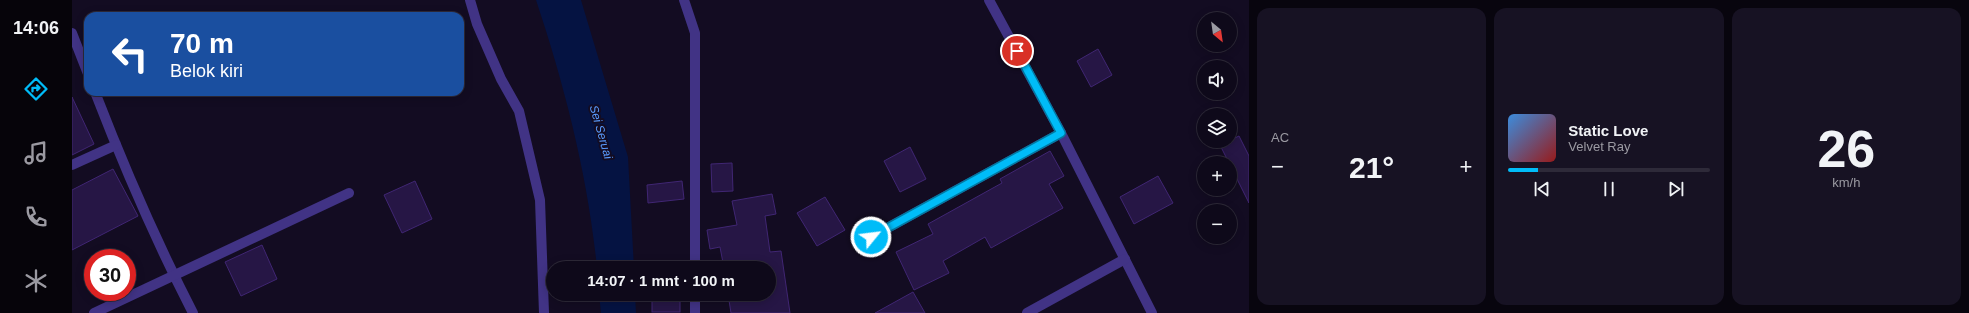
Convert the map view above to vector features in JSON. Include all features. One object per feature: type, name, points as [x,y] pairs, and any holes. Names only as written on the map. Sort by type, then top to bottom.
[{"type":"street","points":[[470,0],[477,24],[501,79],[519,111],[540,200],[544,313]]},
{"type":"street","points":[[684,0],[695,33],[695,261]]},
{"type":"street","points":[[989,0],[1061,133],[1152,313]]},
{"type":"street","points":[[72,33],[84,64]]},
{"type":"street","points":[[97,96],[116,145],[173,274],[193,313]]},
{"type":"street","points":[[871,237],[1061,133]]},
{"type":"street","points":[[72,165],[116,145]]},
{"type":"street","points":[[94,313],[173,274],[349,193]]},
{"type":"street","points":[[1027,313],[1125,259]]},
{"type":"street","points":[[695,301],[695,313]]},
{"type":"water","name":"Sei Seruai","points":[[536,0],[581,0],[628,157],[634,261],[596,261],[588,200],[574,132],[547,33]]},
{"type":"water","points":[[600,301],[635,301],[636,313],[601,313]]},
{"type":"building","points":[[1098,49],[1112,75],[1091,87],[1077,61]]},
{"type":"building","points":[[72,97],[94,144],[72,155]]},
{"type":"building","points":[[1239,136],[1249,156],[1249,203],[1237,179],[1237,156],[1226,156],[1222,148],[1237,148],[1237,137]]},
{"type":"building","points":[[910,147],[926,179],[900,192],[884,161]]},
{"type":"building","points":[[1050,151],[1064,176],[1049,184],[1063,208],[991,248],[985,237],[943,261],[949,273],[914,290],[896,252],[933,234],[928,224],[1002,183],[1000,179]]},
{"type":"building","points":[[732,163],[733,191],[712,192],[711,164]]},
{"type":"building","points":[[113,169],[138,216],[72,250],[72,190]]},
{"type":"building","points":[[1158,176],[1173,203],[1134,224],[1120,197]]},
{"type":"building","points":[[415,181],[432,219],[402,233],[384,195]]},
{"type":"building","points":[[682,181],[684,199],[648,203],[647,185]]},
{"type":"building","points":[[772,194],[776,214],[765,216],[770,252],[781,251],[790,313],[731,313],[729,301],[776,301],[776,261],[723,261],[720,247],[710,249],[707,230],[737,225],[732,201]]},
{"type":"building","points":[[825,197],[845,230],[817,246],[797,213]]},
{"type":"building","points":[[262,245],[277,279],[241,296],[225,262]]},
{"type":"building","points":[[913,292],[925,313],[875,313]]},
{"type":"building","points":[[652,301],[680,301],[680,312],[652,312]]},
{"type":"route","points":[[871,237],[1061,133],[1017,51]]}]
